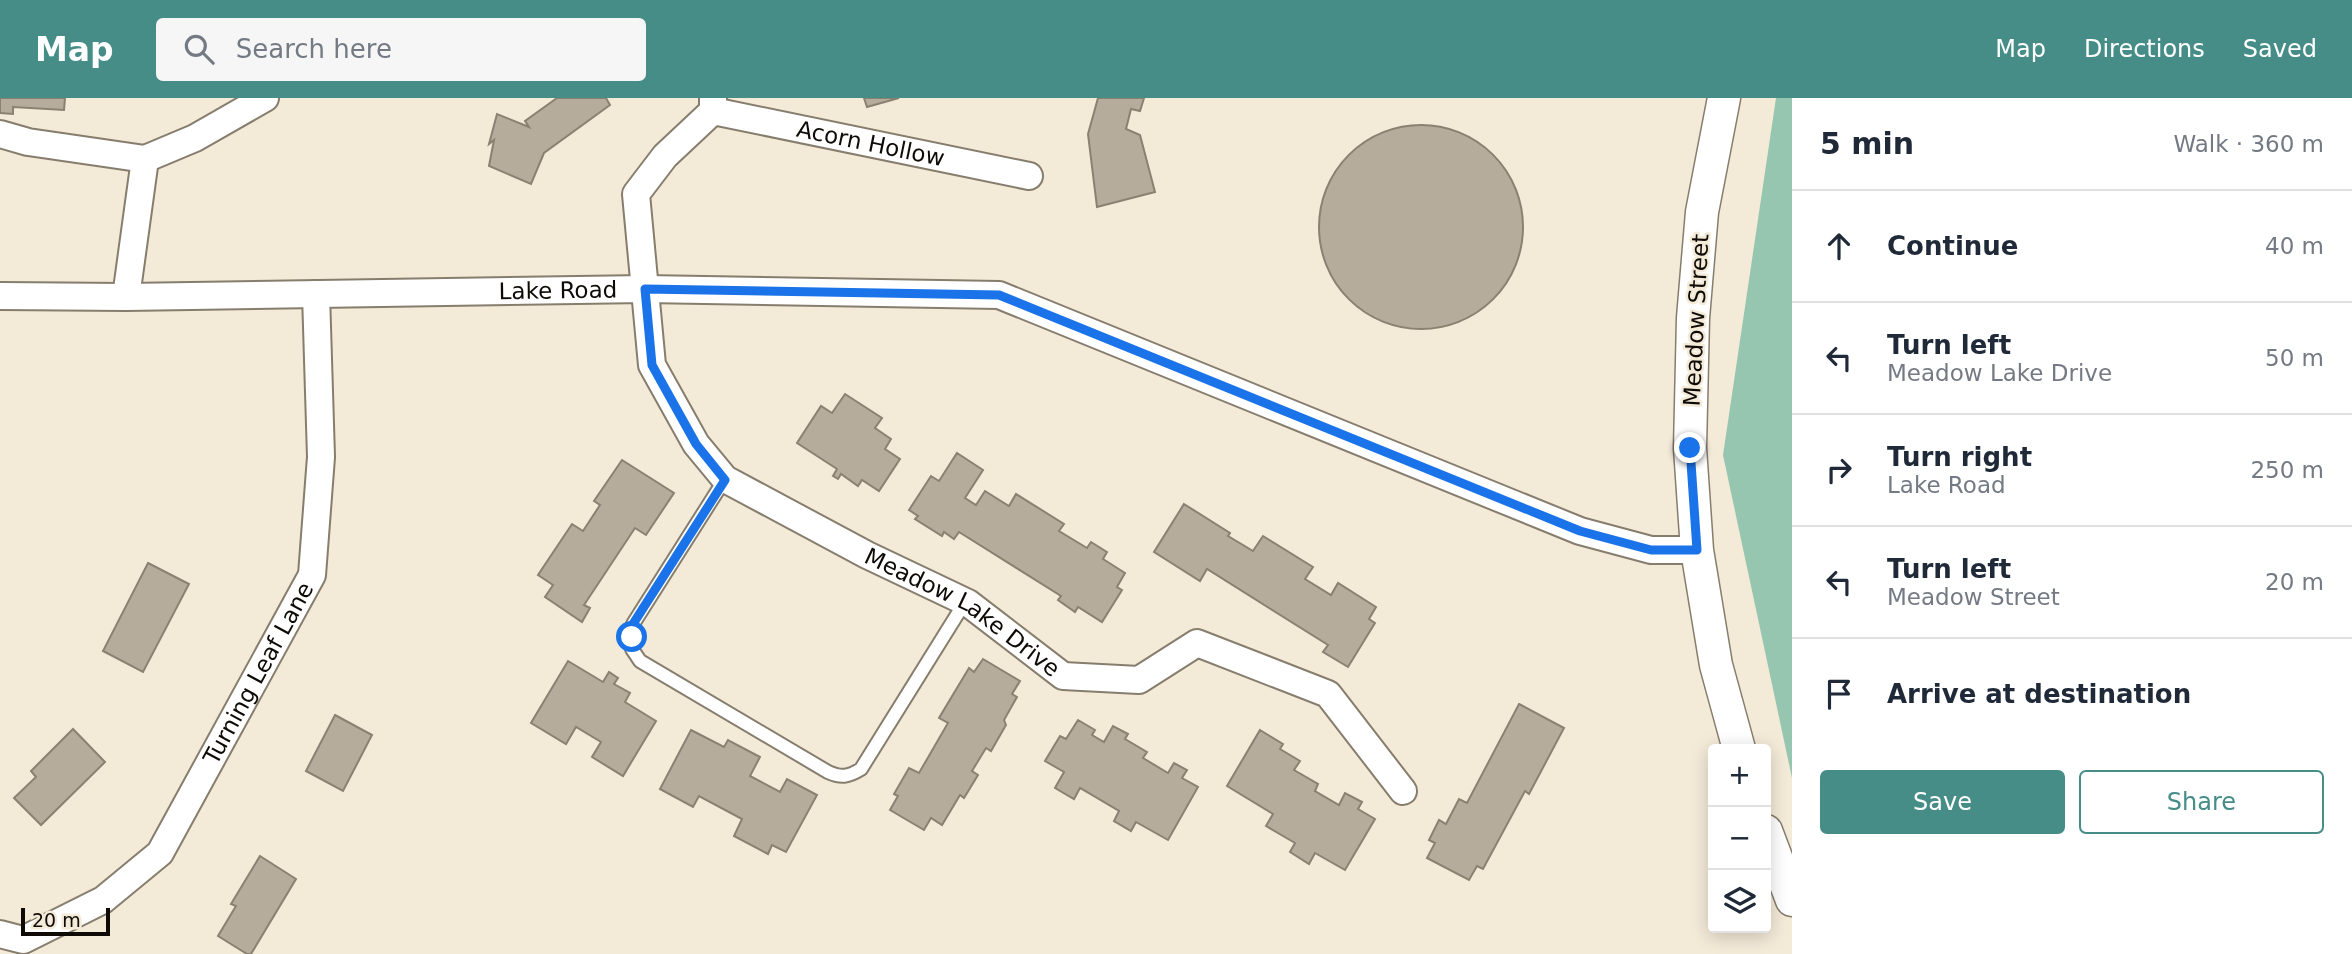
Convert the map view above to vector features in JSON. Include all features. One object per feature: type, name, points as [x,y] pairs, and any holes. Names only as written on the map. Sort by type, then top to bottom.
[{"type":"street","points":[[0,134],[28,142],[145,159],[195,138],[265,98]]},
{"type":"street","name":"Meadow Street","points":[[1724,98],[1702,212],[1693,318],[1690,448],[1697,550],[1716,665],[1738,744]]},
{"type":"street","name":"Acorn Hollow","points":[[713,105],[1029,176]]},
{"type":"street","name":"Meadow Lake Drive","points":[[713,105],[666,156],[636,194],[652,365],[696,444],[725,480],[867,555],[965,602],[1063,676],[1139,680],[1197,643],[1328,694],[1403,791]]},
{"type":"street","points":[[126,297],[145,159]]},
{"type":"street","name":"Lake Road","points":[[0,296],[126,297],[645,289],[999,295],[1580,531],[1651,550],[1697,550]]},
{"type":"street","name":"Turning Leaf Lane","points":[[0,934],[23,940],[92,906],[160,853],[312,575],[321,457],[316,294]]},
{"type":"street","points":[[1771,844],[1792,900]]},
{"type":"lane","points":[[725,480],[633,624],[632,649],[640,661],[839,778],[850,776],[861,769],[965,602]]},
{"type":"green space","points":[[1776,98],[1792,98],[1792,778],[1723,455]]},
{"type":"building","points":[[0,98],[65,98],[64,110],[13,107],[13,114],[0,113]]},
{"type":"building","points":[[557,98],[606,98],[610,105],[544,153],[531,184],[489,166],[494,140],[489,144],[497,114],[529,127],[525,121]]},
{"type":"building","points":[[864,98],[899,98],[867,107]]},
{"type":"building","points":[[1098,98],[1144,98],[1140,111],[1131,109],[1126,129],[1140,135],[1155,192],[1097,207],[1088,134]]},
{"type":"building","points":[[1421,125],[1460,133],[1478,142],[1493,155],[1506,170],[1515,188],[1523,227],[1515,266],[1506,284],[1493,299],[1478,312],[1460,321],[1421,329],[1382,321],[1364,312],[1349,299],[1336,284],[1327,266],[1319,227],[1327,188],[1336,170],[1349,155],[1364,142],[1382,133]]},
{"type":"building","points":[[845,394],[882,418],[875,428],[891,439],[885,449],[900,459],[879,491],[862,480],[858,486],[841,474],[838,479],[833,476],[837,469],[797,443],[821,406],[832,413]]},
{"type":"building","points":[[957,453],[983,470],[965,498],[976,505],[985,491],[1009,506],[1016,494],[1064,524],[1059,531],[1087,548],[1091,542],[1107,552],[1103,559],[1125,573],[1117,587],[1122,590],[1102,622],[1078,607],[1075,612],[1058,600],[1061,596],[959,532],[954,539],[944,532],[942,536],[915,519],[918,516],[909,510],[931,476],[939,481]]},
{"type":"building","points":[[622,460],[674,493],[646,535],[635,528],[584,605],[590,608],[582,622],[545,597],[553,585],[538,575],[572,524],[583,531],[600,505],[594,501]]},
{"type":"building","points":[[1184,504],[1253,551],[1263,536],[1313,567],[1305,579],[1331,595],[1338,583],[1376,607],[1369,619],[1375,623],[1348,667],[1323,652],[1328,645],[1207,569],[1200,581],[1154,552]]},
{"type":"building","points":[[148,563],[189,584],[143,672],[103,651]]},
{"type":"building","points":[[983,659],[1020,681],[1012,694],[1017,697],[1004,720],[1006,725],[991,751],[986,748],[972,771],[978,775],[964,798],[960,795],[942,825],[931,818],[924,830],[890,810],[898,796],[894,794],[909,768],[919,773],[948,723],[939,718],[969,668],[974,672]]},
{"type":"building","points":[[568,661],[603,682],[609,672],[618,678],[614,684],[630,693],[625,702],[656,721],[623,776],[592,757],[601,742],[576,727],[566,744],[531,723]]},
{"type":"building","points":[[1519,704],[1564,728],[1529,794],[1525,791],[1483,869],[1477,866],[1469,880],[1427,858],[1435,843],[1429,840],[1439,820],[1446,824],[1459,799],[1467,803]]},
{"type":"building","points":[[335,715],[372,735],[343,791],[306,771]]},
{"type":"building","points":[[1078,720],[1095,730],[1092,735],[1104,742],[1113,726],[1128,734],[1125,739],[1147,752],[1143,758],[1168,773],[1174,763],[1187,770],[1182,778],[1198,787],[1168,840],[1136,822],[1131,831],[1114,821],[1119,811],[1080,788],[1074,799],[1055,788],[1064,772],[1045,761],[1060,736],[1066,739]]},
{"type":"building","points":[[73,729],[105,762],[41,825],[14,798],[36,777],[31,771]]},
{"type":"building","points":[[691,730],[724,747],[728,740],[760,757],[750,776],[780,792],[787,779],[817,795],[786,852],[772,845],[768,854],[734,836],[742,819],[699,796],[693,807],[660,789]]},
{"type":"building","points":[[1260,730],[1283,744],[1280,749],[1300,761],[1294,770],[1318,784],[1315,791],[1339,805],[1345,793],[1362,802],[1358,809],[1375,819],[1345,870],[1315,853],[1309,864],[1290,852],[1295,843],[1266,826],[1273,814],[1227,786]]},
{"type":"building","points":[[260,856],[296,879],[251,954],[247,954],[218,936],[236,906],[231,904]]},
{"type":"route","points":[[632,637],[633,624],[725,480],[696,444],[652,365],[645,289],[999,295],[1580,531],[1651,550],[1697,550],[1690,448]]}]
